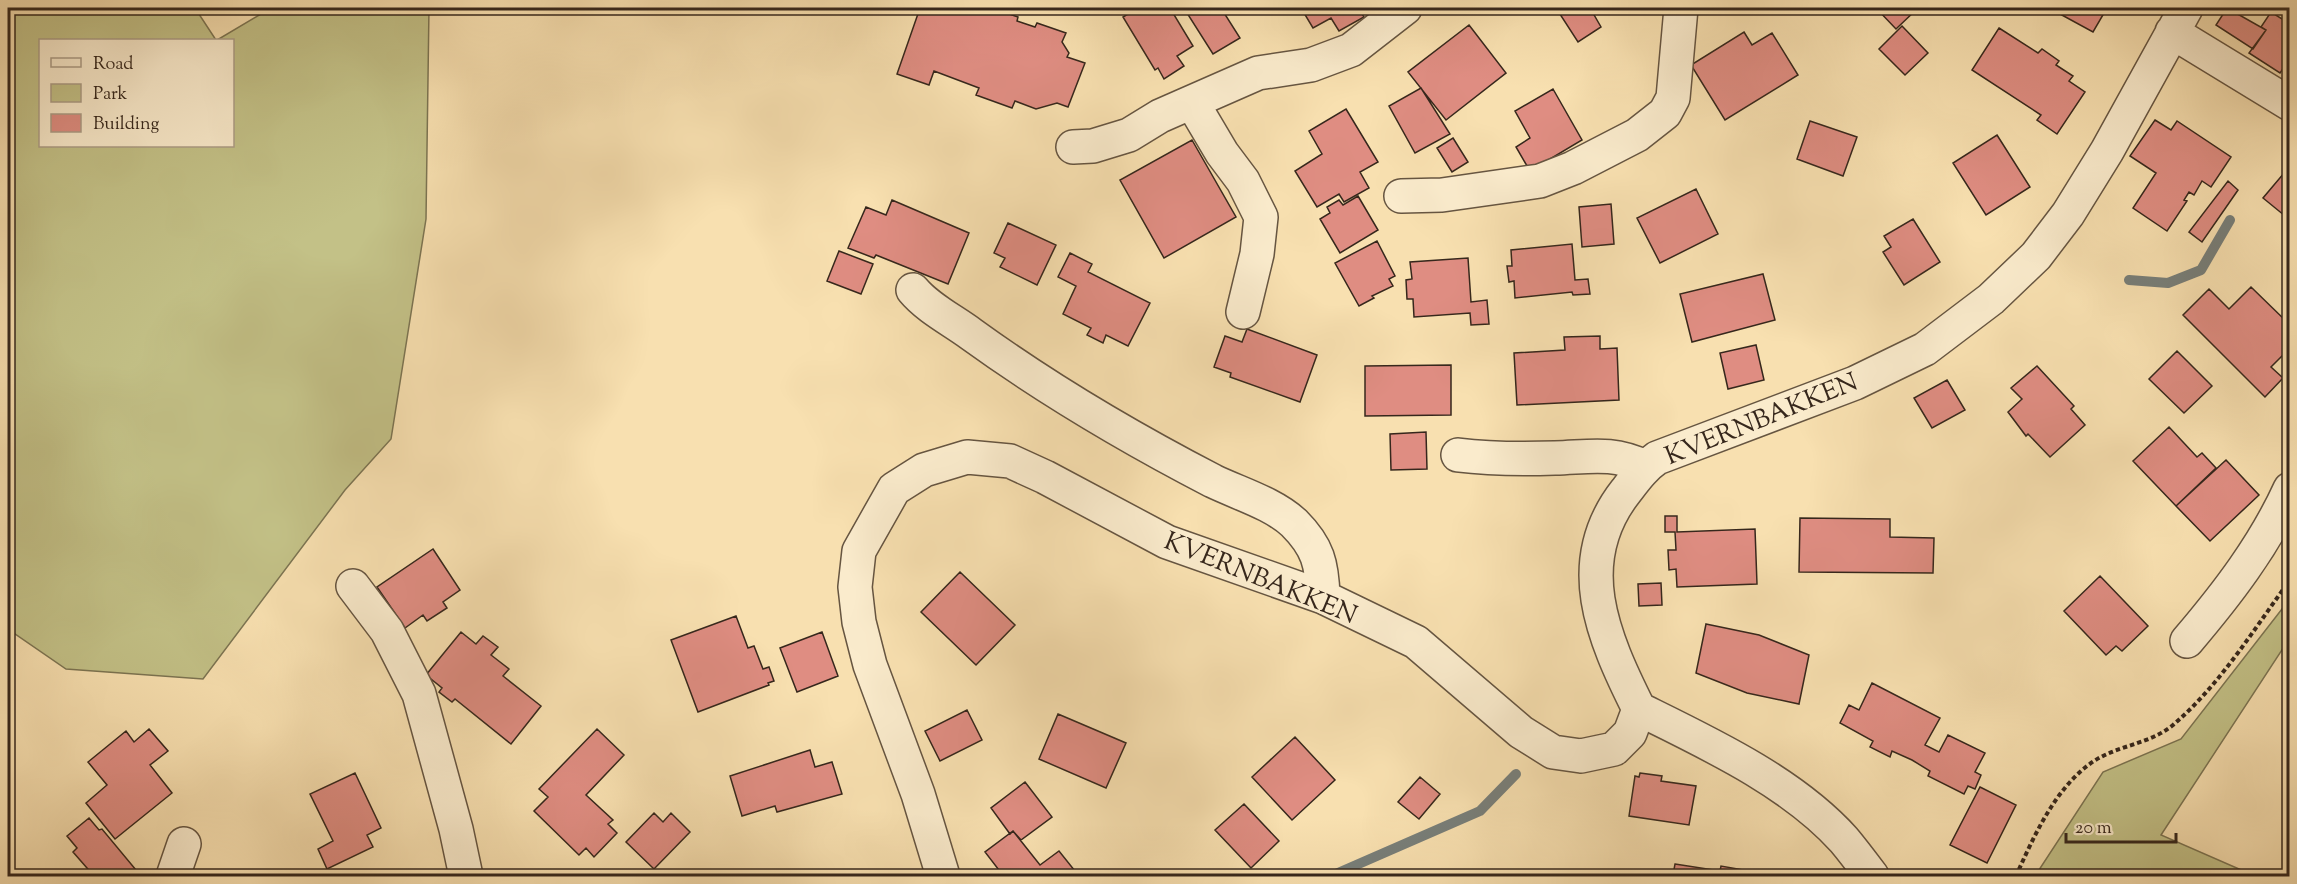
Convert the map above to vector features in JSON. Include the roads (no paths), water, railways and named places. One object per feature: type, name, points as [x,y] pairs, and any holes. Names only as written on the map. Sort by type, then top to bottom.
[{"type":"street","points":[[1073,147],[1093,146],[1129,135],[1160,116],[1193,104],[1226,85],[1258,73],[1311,65],[1351,50],[1404,8]]},
{"type":"street","points":[[1401,196],[1442,195],[1540,181],[1573,168],[1637,135],[1665,113],[1673,98],[1681,8]]},
{"type":"street","points":[[2179,20],[2289,105]]},
{"type":"street","name":"KVERNBAKKEN","points":[[943,876],[918,794],[884,708],[859,622],[855,587],[859,551],[894,489],[924,470],[967,457],[1010,462],[1045,477],[1167,542],[1323,597],[1416,642],[1521,732],[1552,752],[1581,756],[1614,749],[1630,733],[1639,709],[1616,664],[1596,601],[1594,568],[1602,536],[1613,507],[1645,467],[1657,458],[1855,382],[1925,349],[1991,299],[2036,256],[2068,214],[2107,151],[2179,20]]},
{"type":"street","points":[[1193,104],[1222,153],[1243,181],[1261,216],[1257,254],[1243,312]]},
{"type":"street","points":[[913,290],[992,349],[1085,408],[1213,481],[1280,512],[1305,536],[1315,550],[1322,566],[1323,597]]},
{"type":"street","points":[[1458,455],[1554,458],[1611,455],[1627,458],[1645,467]]},
{"type":"street","points":[[2187,641],[2256,552],[2274,524],[2289,489]]},
{"type":"street","points":[[353,586],[387,631],[419,694],[466,876]]},
{"type":"street","points":[[1639,709],[1697,738],[1786,790],[1843,840],[1872,876]]},
{"type":"street","points":[[173,876],[184,844]]},
{"type":"waterway","points":[[2129,280],[2168,283],[2201,270],[2230,220]]},
{"type":"waterway","points":[[1331,876],[1480,811],[1516,774]]}]
